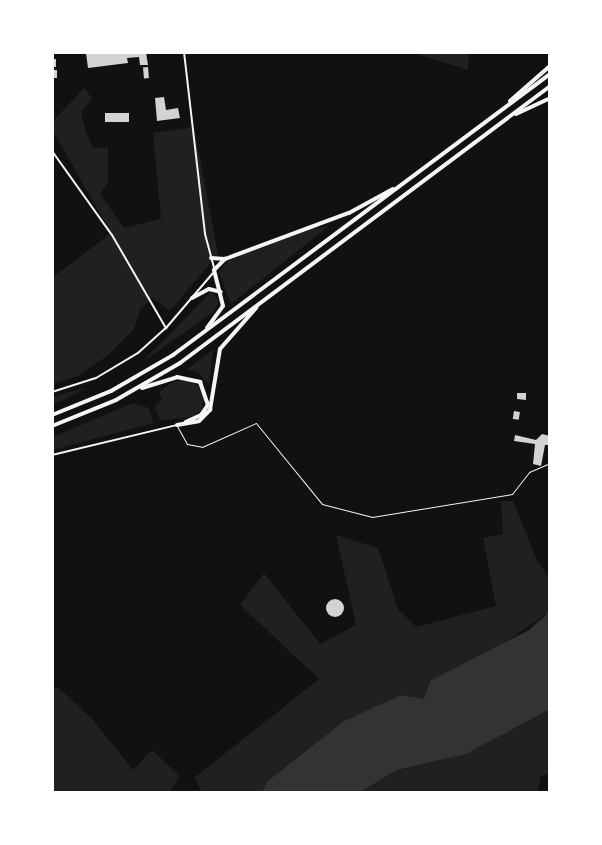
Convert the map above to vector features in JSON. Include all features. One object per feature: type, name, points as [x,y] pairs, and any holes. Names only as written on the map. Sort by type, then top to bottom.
[{"type":"highway","points":[[501,111],[550,66]]},
{"type":"highway","points":[[52,415],[127,382],[203,333],[550,74]]},
{"type":"highway","points":[[133,391],[267,297],[550,86]]},
{"type":"highway","points":[[507,118],[550,98]]},
{"type":"highway","points":[[203,333],[222,308],[222,293],[214,270],[225,259],[355,210],[406,181]]},
{"type":"highway","points":[[211,258],[225,259]]},
{"type":"highway","points":[[192,298],[209,289],[222,293]]},
{"type":"highway","points":[[177,425],[199,421],[210,410],[222,346],[267,297]]},
{"type":"highway","points":[[52,426],[133,391],[177,377],[200,382],[208,395],[206,409],[197,418],[177,425]]},
{"type":"street","points":[[52,392],[113,369],[166,328],[214,270],[184,52]]},
{"type":"street","points":[[52,151],[112,235],[166,328]]},
{"type":"street","points":[[52,455],[177,425]]},
{"type":"lane","points":[[177,425],[182,439],[194,447],[256,423],[322,504],[372,517],[512,494],[529,472],[550,463]]},
{"type":"shaded area","points":[[415,53],[469,53],[468,70]]},
{"type":"shaded area","points":[[84,88],[92,98],[81,113],[86,132],[93,148],[108,147],[108,183],[100,194],[124,228],[161,219],[153,133],[194,127],[218,254],[170,311],[153,298],[140,309],[134,329],[107,356],[78,376],[52,384],[53,277],[111,233],[53,131],[52,122]]},
{"type":"shaded area","points":[[329,226],[231,304],[219,272],[227,261],[306,230]]},
{"type":"shaded area","points":[[211,292],[219,301],[214,312],[142,362]]},
{"type":"shaded area","points":[[213,350],[209,384],[197,372],[186,370]]},
{"type":"shaded area","points":[[187,380],[198,386],[204,397],[202,409],[194,416],[160,421],[155,406],[162,400],[159,392],[175,381]]},
{"type":"shaded area","points":[[87,387],[64,400],[53,404],[53,397]]},
{"type":"shaded area","points":[[133,403],[149,408],[153,423],[53,450],[53,437]]},
{"type":"shaded area","points":[[501,501],[513,501],[537,561],[549,577],[549,612],[424,699],[401,695],[344,721],[269,781],[262,792],[202,792],[194,778],[319,679],[240,605],[264,573],[320,644],[356,625],[336,535],[378,548],[398,609],[416,627],[496,606],[483,538],[503,534]]},
{"type":"shaded area","points":[[549,612],[549,710],[466,754],[397,770],[360,792],[262,792],[268,781],[344,721],[401,695],[424,699],[430,681],[529,630]]},
{"type":"shaded area","points":[[53,688],[59,688],[93,720],[133,770],[152,750],[180,776],[170,792],[53,792]]},
{"type":"shaded area","points":[[548,711],[549,773],[541,776],[538,792],[360,792],[397,770],[466,754]]},
{"type":"building","points":[[146,52],[148,65],[140,65],[139,57],[127,58],[128,63],[88,68],[86,53]]},
{"type":"building","points":[[52,59],[56,59],[56,67],[52,67]]},
{"type":"building","points":[[143,67],[148,67],[149,78],[144,78]]},
{"type":"building","points":[[52,70],[57,70],[57,78],[52,78]]},
{"type":"building","points":[[164,97],[166,110],[178,108],[180,118],[157,121],[155,98]]},
{"type":"building","points":[[105,113],[129,113],[129,122],[105,122]]},
{"type":"building","points":[[517,393],[526,393],[526,400],[517,399]]},
{"type":"building","points":[[514,411],[520,412],[519,420],[513,419]]},
{"type":"building","points":[[542,434],[550,436],[550,445],[545,445],[541,466],[533,464],[535,444],[514,441],[515,435],[536,440]]},
{"type":"building","points":[[331,599],[339,599],[344,604],[342,615],[331,617],[326,612],[326,604]]},
{"type":"railway","points":[[52,726],[52,787]]}]
